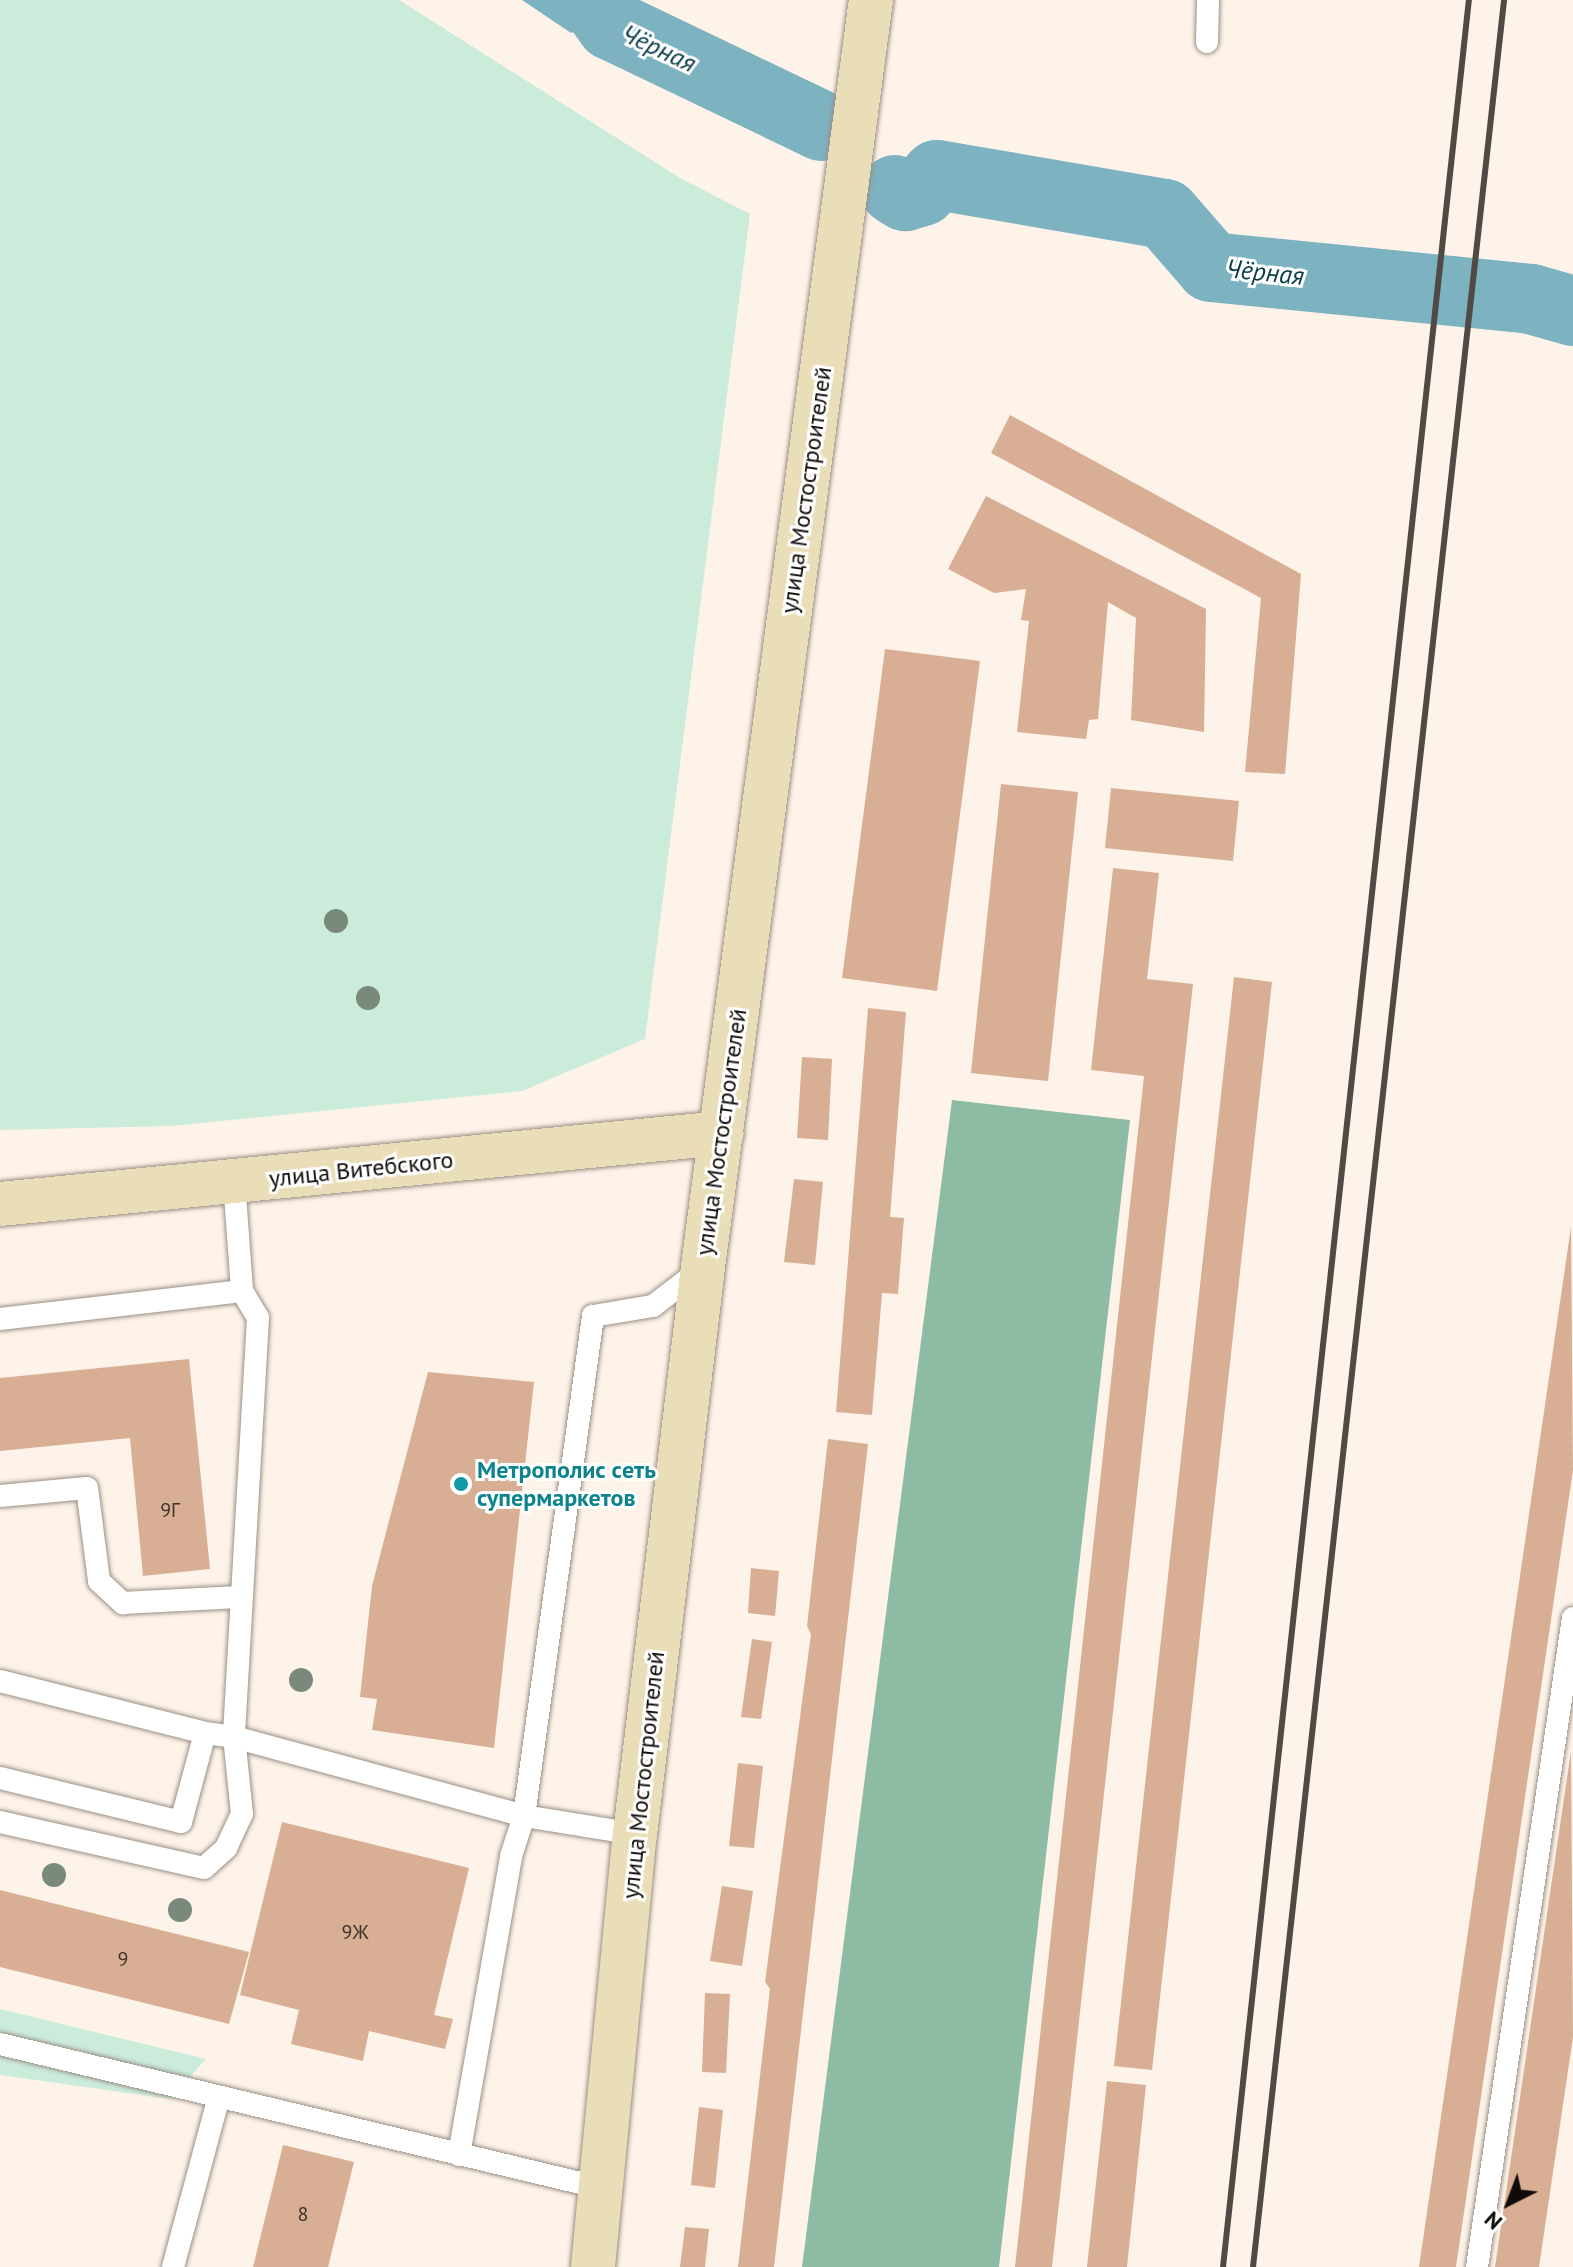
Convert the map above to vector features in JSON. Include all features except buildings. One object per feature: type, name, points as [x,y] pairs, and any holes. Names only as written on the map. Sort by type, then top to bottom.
[{"type":"main road","name":"улица Мостостроителей","points":[[593,2267],[635,1834],[703,1267],[871,0]]},
{"type":"main road","name":"улица Витебского","points":[[0,1204],[722,1133]]},
{"type":"lane","points":[[1207,42],[1208,0]]},
{"type":"lane","points":[[0,1822],[204,1868],[226,1848],[242,1814],[234,1737],[238,1597],[258,1318],[242,1291],[234,1181]]},
{"type":"lane","points":[[459,2155],[511,1856],[524,1816],[593,1316],[653,1306],[703,1267]]},
{"type":"lane","points":[[0,1319],[242,1291]]},
{"type":"lane","points":[[0,1496],[87,1488],[99,1581],[123,1603],[238,1597]]},
{"type":"lane","points":[[1477,2267],[1573,1618]]},
{"type":"lane","points":[[0,1681],[205,1733],[234,1737],[524,1816],[635,1834]]},
{"type":"lane","points":[[0,1778],[181,1822],[205,1733]]},
{"type":"lane","points":[[0,2044],[218,2100],[601,2188]]},
{"type":"lane","points":[[173,2267],[218,2100]]},
{"type":"green space","points":[[0,0],[399,0],[680,178],[750,214],[645,1039],[522,1091],[172,1126],[0,1130]]},
{"type":"green space","points":[[952,1100],[1130,1120],[999,2267],[802,2267]]},
{"type":"green space","points":[[0,2009],[206,2059],[170,2099],[0,2075]]},
{"type":"water","points":[[522,0],[624,0],[625,4],[571,33]]},
{"type":"waterway","name":"Чёрная","points":[[593,0],[611,25],[822,126]]},
{"type":"waterway","name":"Чёрная","points":[[895,190],[905,196],[922,191],[937,175],[1165,214],[1211,267],[1531,299],[1573,311]]},
{"type":"railway","points":[[1223,2267],[1469,0]]},
{"type":"railway","points":[[1253,2267],[1504,0]]},
{"type":"place","name":"Метрополис cеть супермаркетов","points":[[461,1484]]}]
